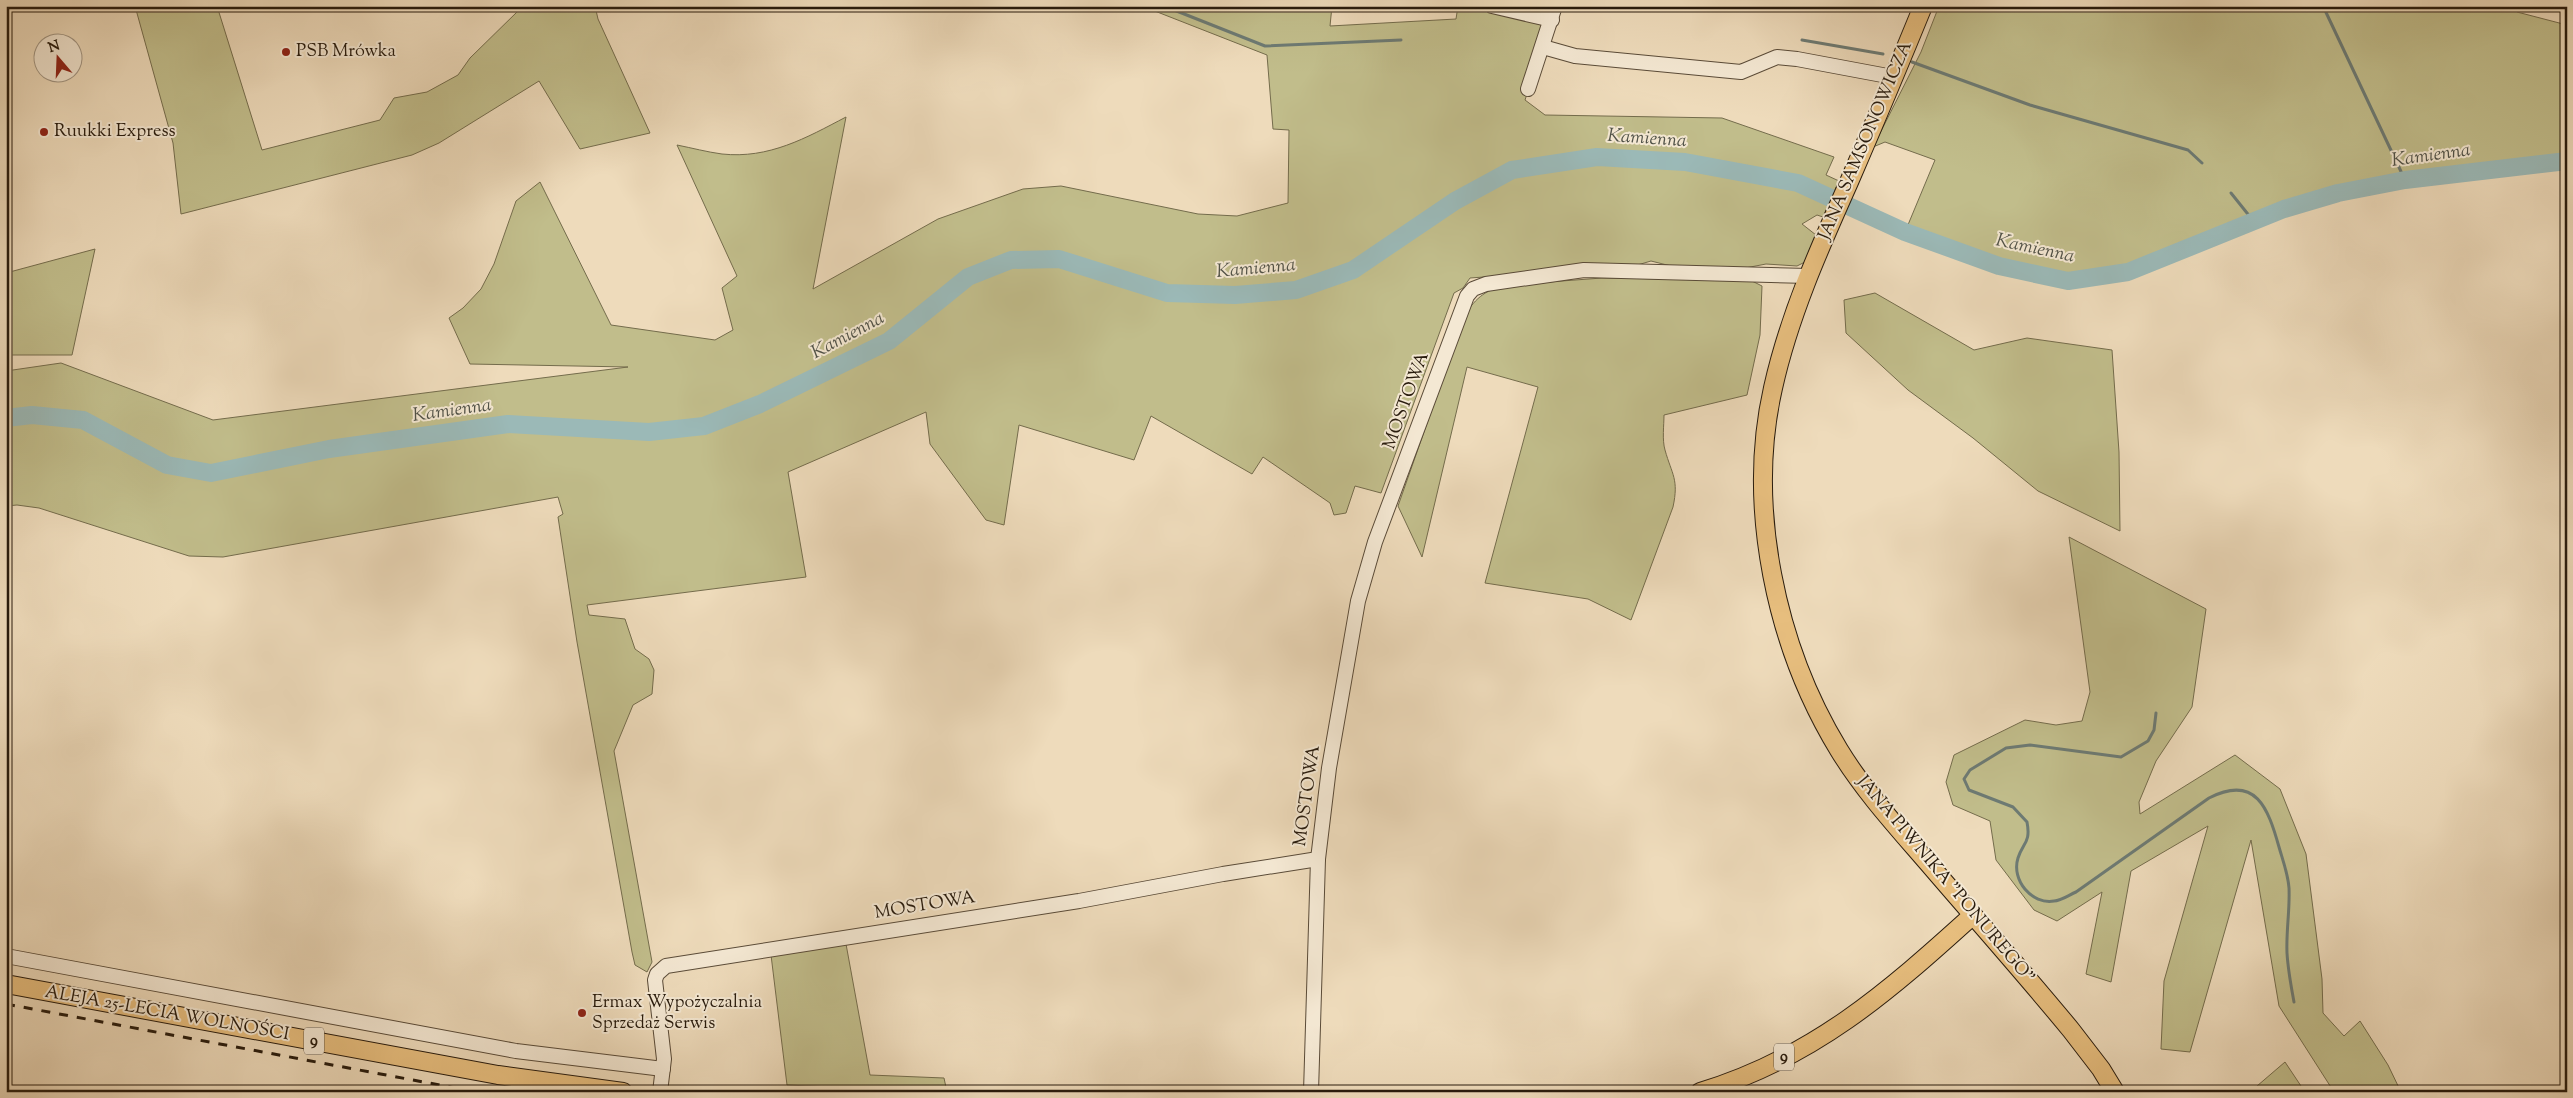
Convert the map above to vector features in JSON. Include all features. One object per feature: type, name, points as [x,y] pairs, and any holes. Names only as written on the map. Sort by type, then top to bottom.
[{"type":"main road","name":"JANA SAMSONOWICZA","points":[[1808,276],[1923,6]]},
{"type":"main road","name":"JANA PIWNIKA \"PONUREGO\"","points":[[1808,276],[1772,389],[1766,439],[1764,488],[1769,557],[1780,611],[1803,679],[1839,751],[1880,807],[2071,1030],[2101,1069],[2115,1092]]},
{"type":"main road","name":"9","points":[[1700,1092],[1752,1073],[1837,1028],[1906,976],[1973,915]]},
{"type":"main road","name":"ALEJA 25-LECIA WOLNOŚCI","points":[[6,984],[498,1075],[623,1092]]},
{"type":"street","points":[[1492,6],[1552,20]]},
{"type":"street","points":[[1528,89],[1544,47],[1555,6]]},
{"type":"street","points":[[1544,47],[1575,56],[1741,72],[1778,57],[1893,77]]},
{"type":"street","name":"MOSTOWA","points":[[1311,1092],[1318,859],[1329,768],[1346,667],[1366,570],[1375,542],[1467,296],[1473,289],[1486,284],[1584,270],[1808,276]]},
{"type":"street","name":"MOSTOWA","points":[[660,1092],[664,1069],[655,980],[657,974],[666,966],[1079,901],[1223,874],[1318,859]]},
{"type":"street","points":[[6,956],[506,1049],[664,1069]]},
{"type":"shaded area","points":[[135,6],[217,6],[262,150],[380,120],[394,98],[427,92],[458,75],[470,58],[518,11],[530,6],[595,6],[598,19],[650,133],[580,149],[539,81],[439,143],[412,155],[181,214],[173,143]]},
{"type":"shaded area","points":[[1142,6],[1332,6],[1330,26],[1456,19],[1458,6],[1492,6],[1552,20],[1525,100],[1545,115],[1722,118],[1834,157],[1826,175],[1839,181],[1823,217],[1817,215],[1802,224],[1816,235],[1805,262],[1797,266],[1766,264],[1740,269],[1679,268],[1651,261],[1634,266],[1470,278],[1463,288],[1454,293],[1381,493],[1355,486],[1346,513],[1334,515],[1330,503],[1263,457],[1252,474],[1151,416],[1134,460],[1019,425],[1004,525],[986,520],[930,444],[926,412],[788,472],[806,577],[587,605],[589,615],[625,619],[635,649],[649,659],[654,670],[652,694],[633,705],[614,751],[652,962],[647,972],[635,965],[632,952],[577,642],[558,517],[563,514],[558,497],[223,557],[189,556],[39,508],[17,505],[6,506],[6,371],[61,363],[213,420],[628,367],[470,364],[449,318],[463,308],[481,289],[494,264],[516,201],[540,182],[611,325],[715,340],[733,330],[722,288],[737,276],[677,145],[722,154],[756,153],[802,139],[846,117],[813,289],[938,219],[1023,189],[1061,186],[1198,214],[1237,216],[1288,203],[1289,130],[1273,129],[1267,55]]},
{"type":"shaded area","points":[[1939,6],[2518,6],[2517,12],[2567,25],[2567,161],[2405,180],[2338,193],[2284,209],[2128,272],[2068,281],[1999,265],[1905,232],[1935,160],[1885,142],[1873,147],[1921,52]]},
{"type":"shaded area","points":[[95,249],[72,355],[6,355],[6,273]]},
{"type":"shaded area","points":[[1602,278],[1750,280],[1762,286],[1760,335],[1747,395],[1664,415],[1664,446],[1674,477],[1675,498],[1631,620],[1588,599],[1485,583],[1538,387],[1467,367],[1422,557],[1398,506],[1465,315],[1473,303],[1488,292],[1508,285]]},
{"type":"shaded area","points":[[1875,293],[1974,350],[2027,338],[2112,350],[2119,452],[2120,531],[2038,491],[1973,438],[1908,390],[1846,333],[1844,300]]},
{"type":"shaded area","points":[[2069,537],[2206,609],[2192,707],[2156,761],[2139,802],[2140,814],[2235,755],[2280,789],[2306,854],[2322,979],[2323,1013],[2344,1036],[2360,1021],[2388,1065],[2401,1092],[2334,1092],[2279,1006],[2251,840],[2190,1052],[2161,1049],[2164,981],[2208,826],[2131,871],[2111,982],[2086,974],[2102,892],[2057,921],[2034,910],[1996,860],[1990,821],[1953,805],[1946,782],[1954,755],[2025,720],[2056,725],[2082,721],[2090,692]]},
{"type":"shaded area","points":[[846,944],[870,1075],[944,1078],[947,1092],[787,1085],[771,955]]},
{"type":"shaded area","points":[[2285,1062],[2305,1092],[2250,1092]]},
{"type":"waterway","points":[[1164,6],[1265,46],[1401,40]]},
{"type":"waterway","points":[[2323,6],[2405,180]]},
{"type":"waterway","points":[[1802,40],[1883,54]]},
{"type":"waterway","points":[[1912,62],[2030,105],[2188,150],[2202,163]]},
{"type":"waterway","name":"Kamienna","points":[[6,418],[32,415],[83,420],[167,465],[211,473],[329,449],[508,424],[649,432],[704,426],[760,404],[889,341],[968,277],[1011,260],[1059,259],[1167,293],[1235,295],[1296,290],[1353,270],[1455,201],[1512,170],[1597,157],[1685,162],[1798,183],[1905,232],[1999,266],[2068,281],[2128,272],[2284,209],[2338,193],[2405,180],[2567,161]]},
{"type":"waterway","points":[[2231,193],[2255,223]]},
{"type":"waterway","points":[[2156,713],[2154,730],[2148,741],[2121,757],[2030,745],[2006,748],[1970,770],[1964,779],[1969,790],[2013,807],[2027,822],[2028,834],[2018,858],[2018,875],[2025,889],[2031,895],[2046,901],[2059,900],[2076,892],[2209,798],[2225,792],[2238,790],[2249,793],[2258,799],[2275,833],[2288,878],[2287,953],[2294,1002]]},
{"type":"railway","points":[[6,1004],[477,1092]]},
{"type":"place","name":"PSB Mrówka","points":[[286,52]]},
{"type":"place","name":"Ruukki Express","points":[[44,132]]},
{"type":"place","name":"Ermax Wypożyczalnia Sprzedaż Serwis","points":[[582,1013]]}]
